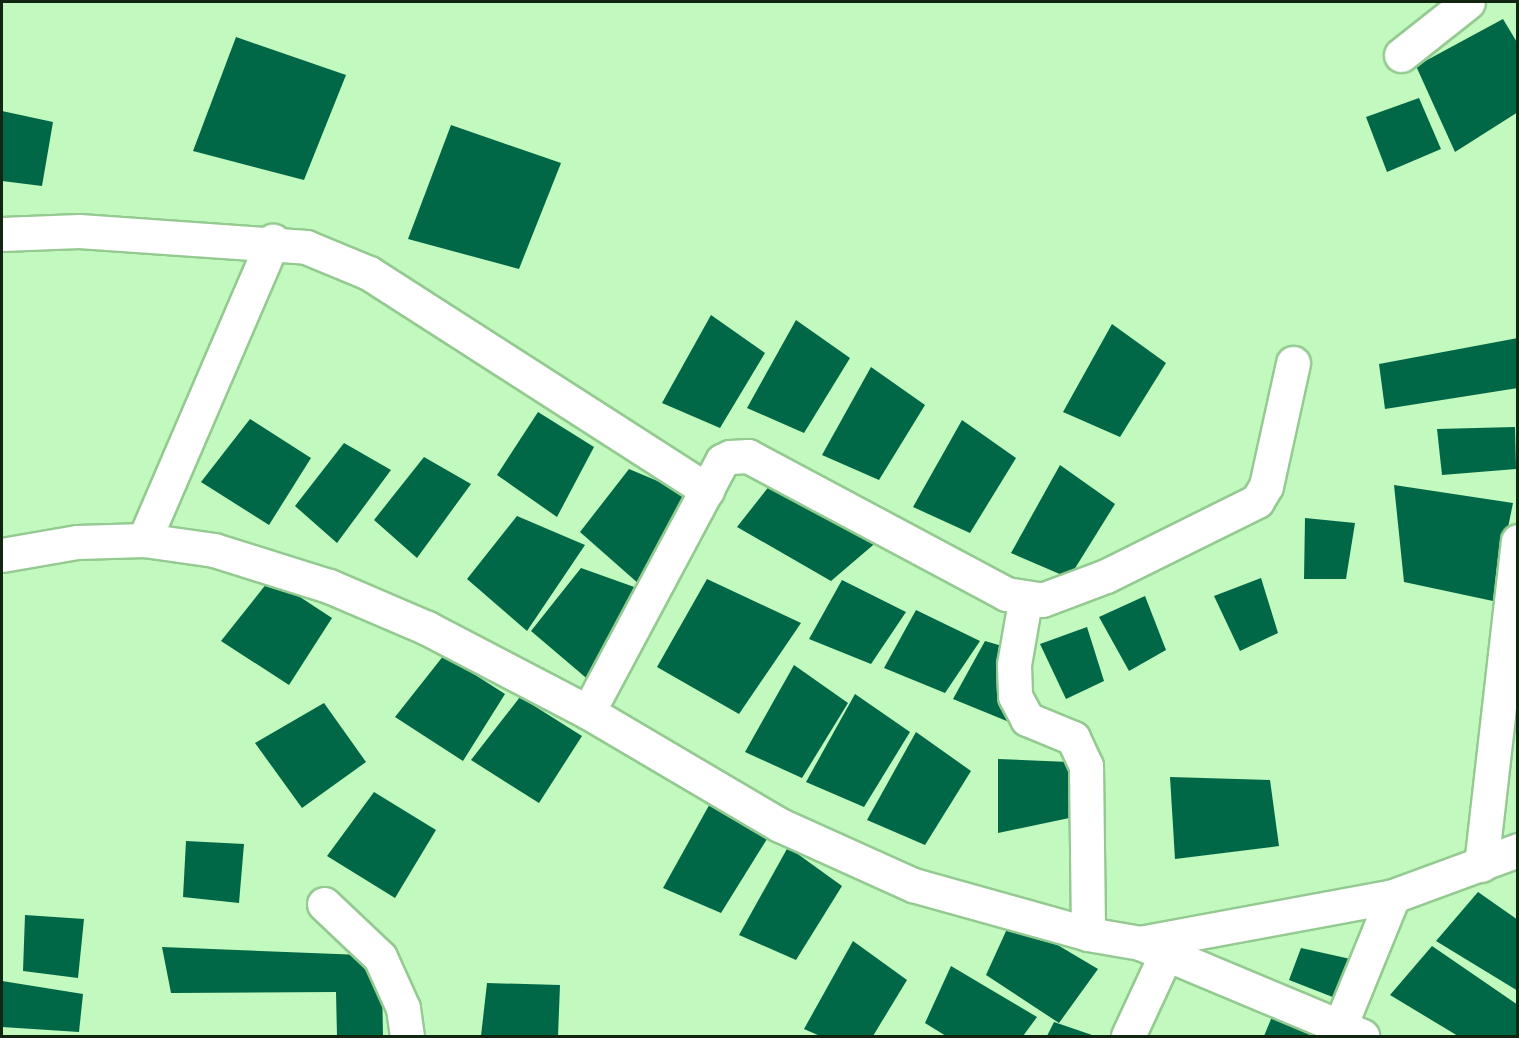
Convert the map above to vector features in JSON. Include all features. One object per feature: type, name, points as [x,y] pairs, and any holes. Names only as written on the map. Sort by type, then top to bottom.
[{"type":"street","points":[[1401,55],[1468,2]]},
{"type":"street","points":[[2,234],[80,231],[273,241],[306,248],[369,273],[707,490]]},
{"type":"street","points":[[144,540],[273,241]]},
{"type":"street","points":[[588,712],[722,461],[748,456],[1025,601],[1106,576],[1257,501],[1266,486],[1293,363]]},
{"type":"street","points":[[2,555],[77,542],[144,540],[214,550],[329,586],[427,628],[588,712],[780,825],[903,880],[1088,934],[1153,949],[1345,1033],[1393,897]]},
{"type":"street","points":[[1482,865],[1518,541]]},
{"type":"street","points":[[1025,601],[1014,664],[1015,696],[1027,719],[1073,738],[1086,766],[1088,934]]},
{"type":"street","points":[[1153,949],[1393,897],[1518,850]]},
{"type":"street","points":[[324,904],[380,957],[403,1008],[407,1036]]},
{"type":"street","points":[[1128,1036],[1153,949]]},
{"type":"building","points":[[1503,19],[1518,44],[1518,112],[1455,152],[1416,66]]},
{"type":"building","points":[[236,37],[346,75],[304,180],[193,151]]},
{"type":"building","points":[[1419,98],[1441,149],[1387,172],[1366,117]]},
{"type":"building","points":[[2,111],[53,122],[42,186],[2,181]]},
{"type":"building","points":[[451,125],[561,163],[519,269],[408,239]]},
{"type":"building","points":[[711,315],[765,353],[720,428],[662,403]]},
{"type":"building","points":[[796,320],[850,358],[804,433],[747,408]]},
{"type":"building","points":[[1112,324],[1166,363],[1120,437],[1063,412]]},
{"type":"building","points":[[1518,338],[1518,388],[1385,409],[1379,364]]},
{"type":"building","points":[[871,367],[925,405],[879,480],[822,455]]},
{"type":"building","points":[[538,412],[594,447],[557,517],[497,475]]},
{"type":"building","points":[[250,419],[311,458],[269,525],[201,482]]},
{"type":"building","points":[[962,420],[1016,458],[970,533],[913,507]]},
{"type":"building","points":[[1515,427],[1516,469],[1442,475],[1437,429]]},
{"type":"building","points":[[344,443],[391,470],[337,543],[295,506]]},
{"type":"building","points":[[424,457],[471,484],[417,558],[374,520]]},
{"type":"building","points":[[1060,465],[1115,504],[1069,578],[1011,553]]},
{"type":"building","points":[[629,469],[698,498],[639,584],[580,532]]},
{"type":"building","points":[[770,485],[879,540],[831,581],[737,527]]},
{"type":"building","points":[[1394,485],[1513,503],[1493,601],[1404,582]]},
{"type":"building","points":[[517,516],[585,545],[527,631],[467,579]]},
{"type":"building","points":[[1305,518],[1355,523],[1346,579],[1304,579]]},
{"type":"building","points":[[581,568],[637,588],[591,682],[531,631]]},
{"type":"building","points":[[271,578],[332,618],[289,685],[221,641]]},
{"type":"building","points":[[1261,578],[1278,633],[1240,651],[1214,596]]},
{"type":"building","points":[[707,579],[801,623],[739,714],[657,667]]},
{"type":"building","points":[[842,580],[906,612],[871,664],[809,639]]},
{"type":"building","points":[[1145,596],[1166,650],[1129,671],[1099,617]]},
{"type":"building","points":[[916,610],[980,641],[945,693],[884,668]]},
{"type":"building","points":[[1087,627],[1104,681],[1066,699],[1040,644]]},
{"type":"building","points":[[985,641],[1009,648],[1014,724],[953,699]]},
{"type":"building","points":[[444,655],[505,694],[463,761],[395,717]]},
{"type":"building","points":[[794,665],[848,703],[802,778],[745,752]]},
{"type":"building","points":[[855,694],[910,732],[864,807],[806,782]]},
{"type":"building","points":[[520,697],[582,736],[539,803],[471,760]]},
{"type":"building","points":[[324,703],[366,762],[302,808],[255,743]]},
{"type":"building","points":[[916,732],[971,771],[925,845],[867,820]]},
{"type":"building","points":[[998,759],[1069,762],[1074,817],[998,833]]},
{"type":"building","points":[[1170,777],[1270,780],[1279,846],[1175,859]]},
{"type":"building","points":[[374,792],[436,830],[395,898],[327,856]]},
{"type":"building","points":[[712,800],[767,839],[721,913],[663,888]]},
{"type":"building","points":[[186,841],[244,844],[239,903],[183,897]]},
{"type":"building","points":[[788,847],[842,886],[796,960],[739,935]]},
{"type":"building","points":[[1478,892],[1518,920],[1518,991],[1436,941]]},
{"type":"building","points":[[25,915],[84,919],[78,978],[23,971]]},
{"type":"building","points":[[1012,918],[1098,969],[1059,1023],[986,975]]},
{"type":"building","points":[[853,941],[907,980],[873,1036],[820,1036],[804,1029]]},
{"type":"building","points":[[1432,946],[1518,1005],[1518,1036],[1458,1036],[1390,995]]},
{"type":"building","points":[[162,947],[362,955],[382,981],[383,1036],[337,1036],[336,992],[171,993]]},
{"type":"building","points":[[1301,948],[1355,960],[1343,1001],[1289,980]]},
{"type":"building","points":[[951,966],[1037,1017],[1023,1036],[946,1036],[925,1023]]},
{"type":"building","points":[[2,981],[83,994],[79,1032],[2,1027]]},
{"type":"building","points":[[487,983],[560,985],[558,1036],[481,1036]]},
{"type":"building","points":[[1274,1012],[1326,1036],[1264,1036]]},
{"type":"building","points":[[1054,1022],[1095,1036],[1047,1036]]}]
